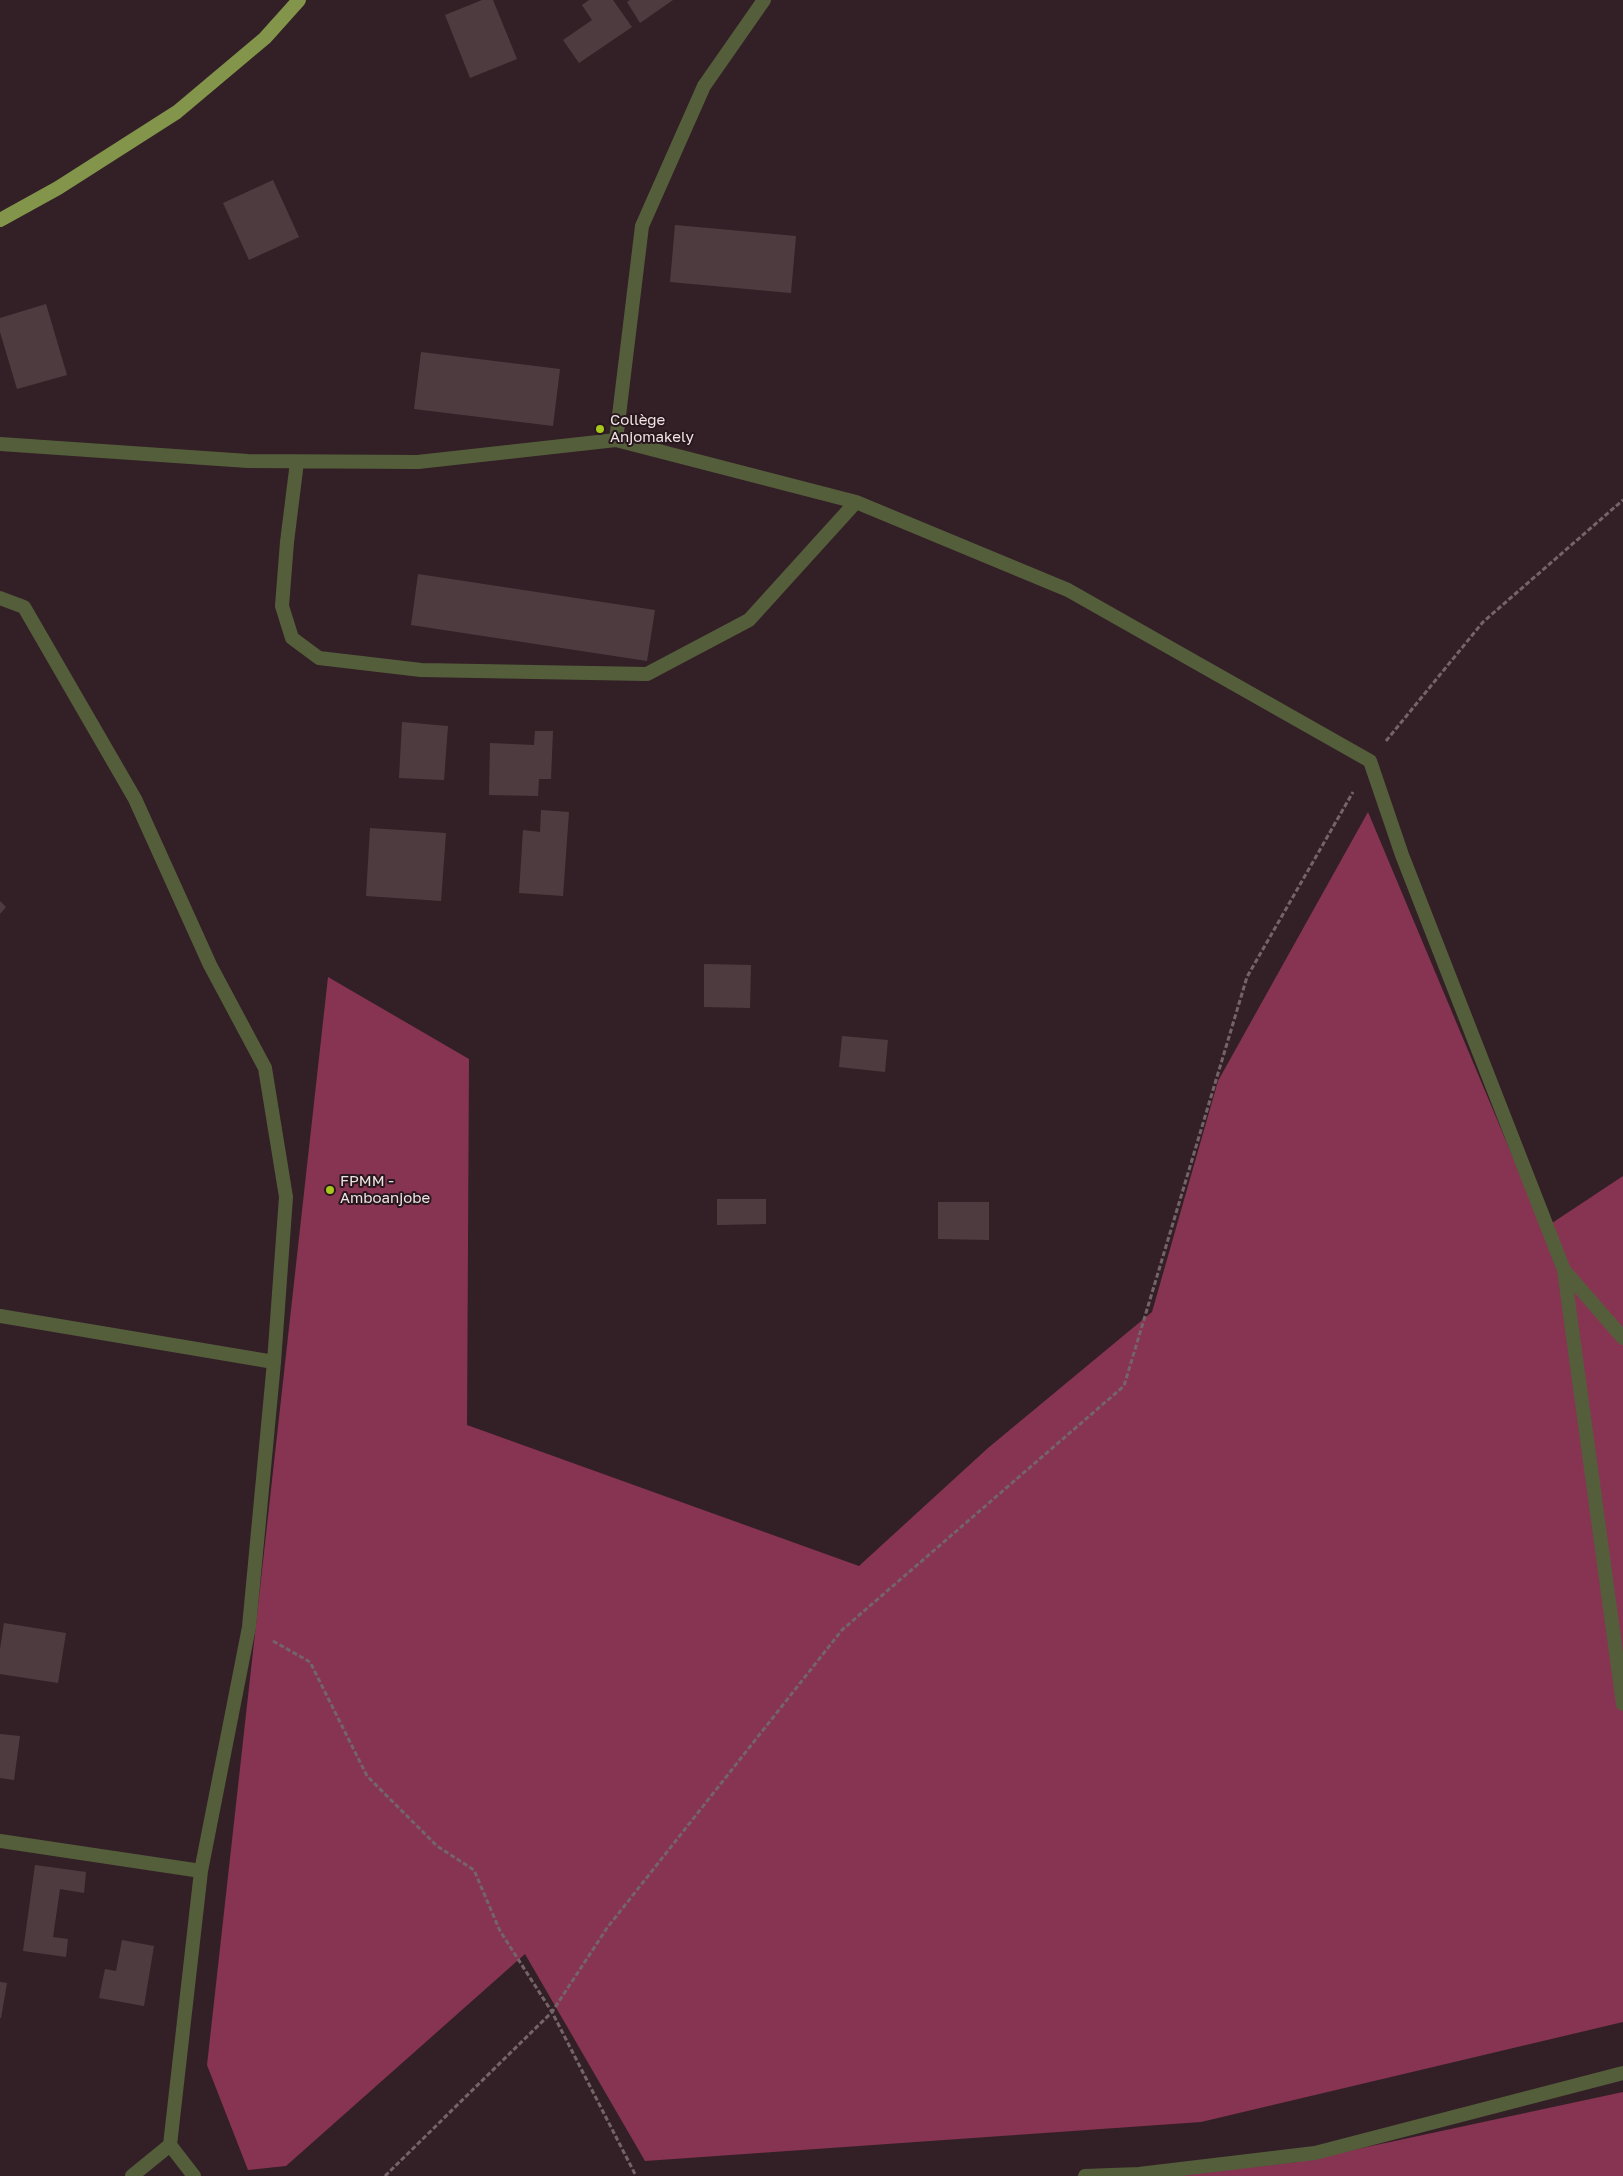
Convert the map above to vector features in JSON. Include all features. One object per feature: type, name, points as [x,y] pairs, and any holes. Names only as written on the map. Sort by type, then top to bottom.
[{"type":"main road","points":[[0,220],[58,188],[177,112],[266,38],[299,0]]},
{"type":"street","points":[[616,440],[642,226],[704,86],[764,0]]},
{"type":"street","points":[[0,444],[248,461],[418,462],[616,440],[856,502],[1068,590],[1370,761],[1402,855],[1564,1270],[1623,1704]]},
{"type":"street","points":[[297,462],[287,542],[282,606],[292,638],[318,658],[421,670],[647,674],[749,620],[856,502]]},
{"type":"street","points":[[0,598],[24,607],[136,799],[210,964],[265,1068],[286,1196],[274,1362],[249,1627],[201,1872],[170,2145],[194,2176]]},
{"type":"street","points":[[1564,1270],[1623,1338]]},
{"type":"street","points":[[0,1316],[274,1362]]},
{"type":"street","points":[[0,1842],[201,1872]]},
{"type":"street","points":[[1085,2176],[1139,2174],[1315,2153],[1623,2073]]},
{"type":"street","points":[[132,2176],[170,2145]]},
{"type":"path","points":[[384,2176],[552,2012],[608,1928],[842,1630],[1124,1386],[1247,977],[1370,761],[1484,622],[1623,500]]},
{"type":"path","points":[[249,1627],[310,1662],[367,1776],[437,1846],[474,1870],[500,1931],[552,2012],[636,2176]]},
{"type":"shaded area","points":[[1368,812],[1543,1229],[1623,1176],[1623,2022],[1201,2122],[645,2161],[525,1954],[286,2166],[248,2170],[207,2065],[328,977],[469,1059],[467,1425],[859,1566],[988,1448],[1152,1312],[1218,1081]]},
{"type":"shaded area","points":[[1623,2092],[1623,2176],[1170,2176],[1297,2162]]},
{"type":"building","points":[[482,0],[493,0],[517,59],[470,78],[445,15]]},
{"type":"building","points":[[589,0],[613,0],[632,27],[579,63],[563,40],[592,20],[582,5]]},
{"type":"building","points":[[630,0],[673,0],[640,23],[627,2]]},
{"type":"building","points":[[273,180],[299,237],[249,260],[223,203]]},
{"type":"building","points":[[675,225],[796,236],[791,293],[670,282]]},
{"type":"building","points":[[46,304],[67,375],[17,389],[0,332],[0,318]]},
{"type":"building","points":[[421,352],[560,369],[553,426],[414,409]]},
{"type":"building","points":[[418,574],[655,610],[647,661],[411,625]]},
{"type":"building","points":[[402,722],[448,726],[444,780],[399,778]]},
{"type":"building","points":[[535,731],[553,731],[551,779],[539,779],[538,796],[489,795],[490,743],[534,745]]},
{"type":"building","points":[[541,810],[569,812],[563,896],[519,893],[523,830],[540,832]]},
{"type":"building","points":[[370,828],[446,833],[441,901],[366,896]]},
{"type":"building","points":[[0,901],[6,907],[0,914]]},
{"type":"building","points":[[704,964],[751,965],[750,1008],[704,1007]]},
{"type":"building","points":[[842,1036],[888,1040],[885,1072],[839,1067]]},
{"type":"building","points":[[717,1199],[766,1199],[766,1224],[717,1225]]},
{"type":"building","points":[[938,1202],[989,1202],[989,1240],[938,1239]]},
{"type":"building","points":[[4,1623],[66,1633],[58,1683],[0,1674],[0,1649]]},
{"type":"building","points":[[0,1734],[20,1736],[14,1780],[0,1778]]},
{"type":"building","points":[[35,1865],[86,1872],[84,1893],[60,1889],[53,1937],[68,1939],[66,1957],[23,1951]]},
{"type":"building","points":[[122,1940],[154,1946],[144,2006],[99,1998],[105,1969],[116,1971]]},
{"type":"building","points":[[0,1982],[7,1983],[1,2018],[0,2018]]},
{"type":"place","name":"Collège Anjomakely","points":[[600,429]]},
{"type":"place","name":"FPMM - Amboanjobe","points":[[330,1190]]}]
